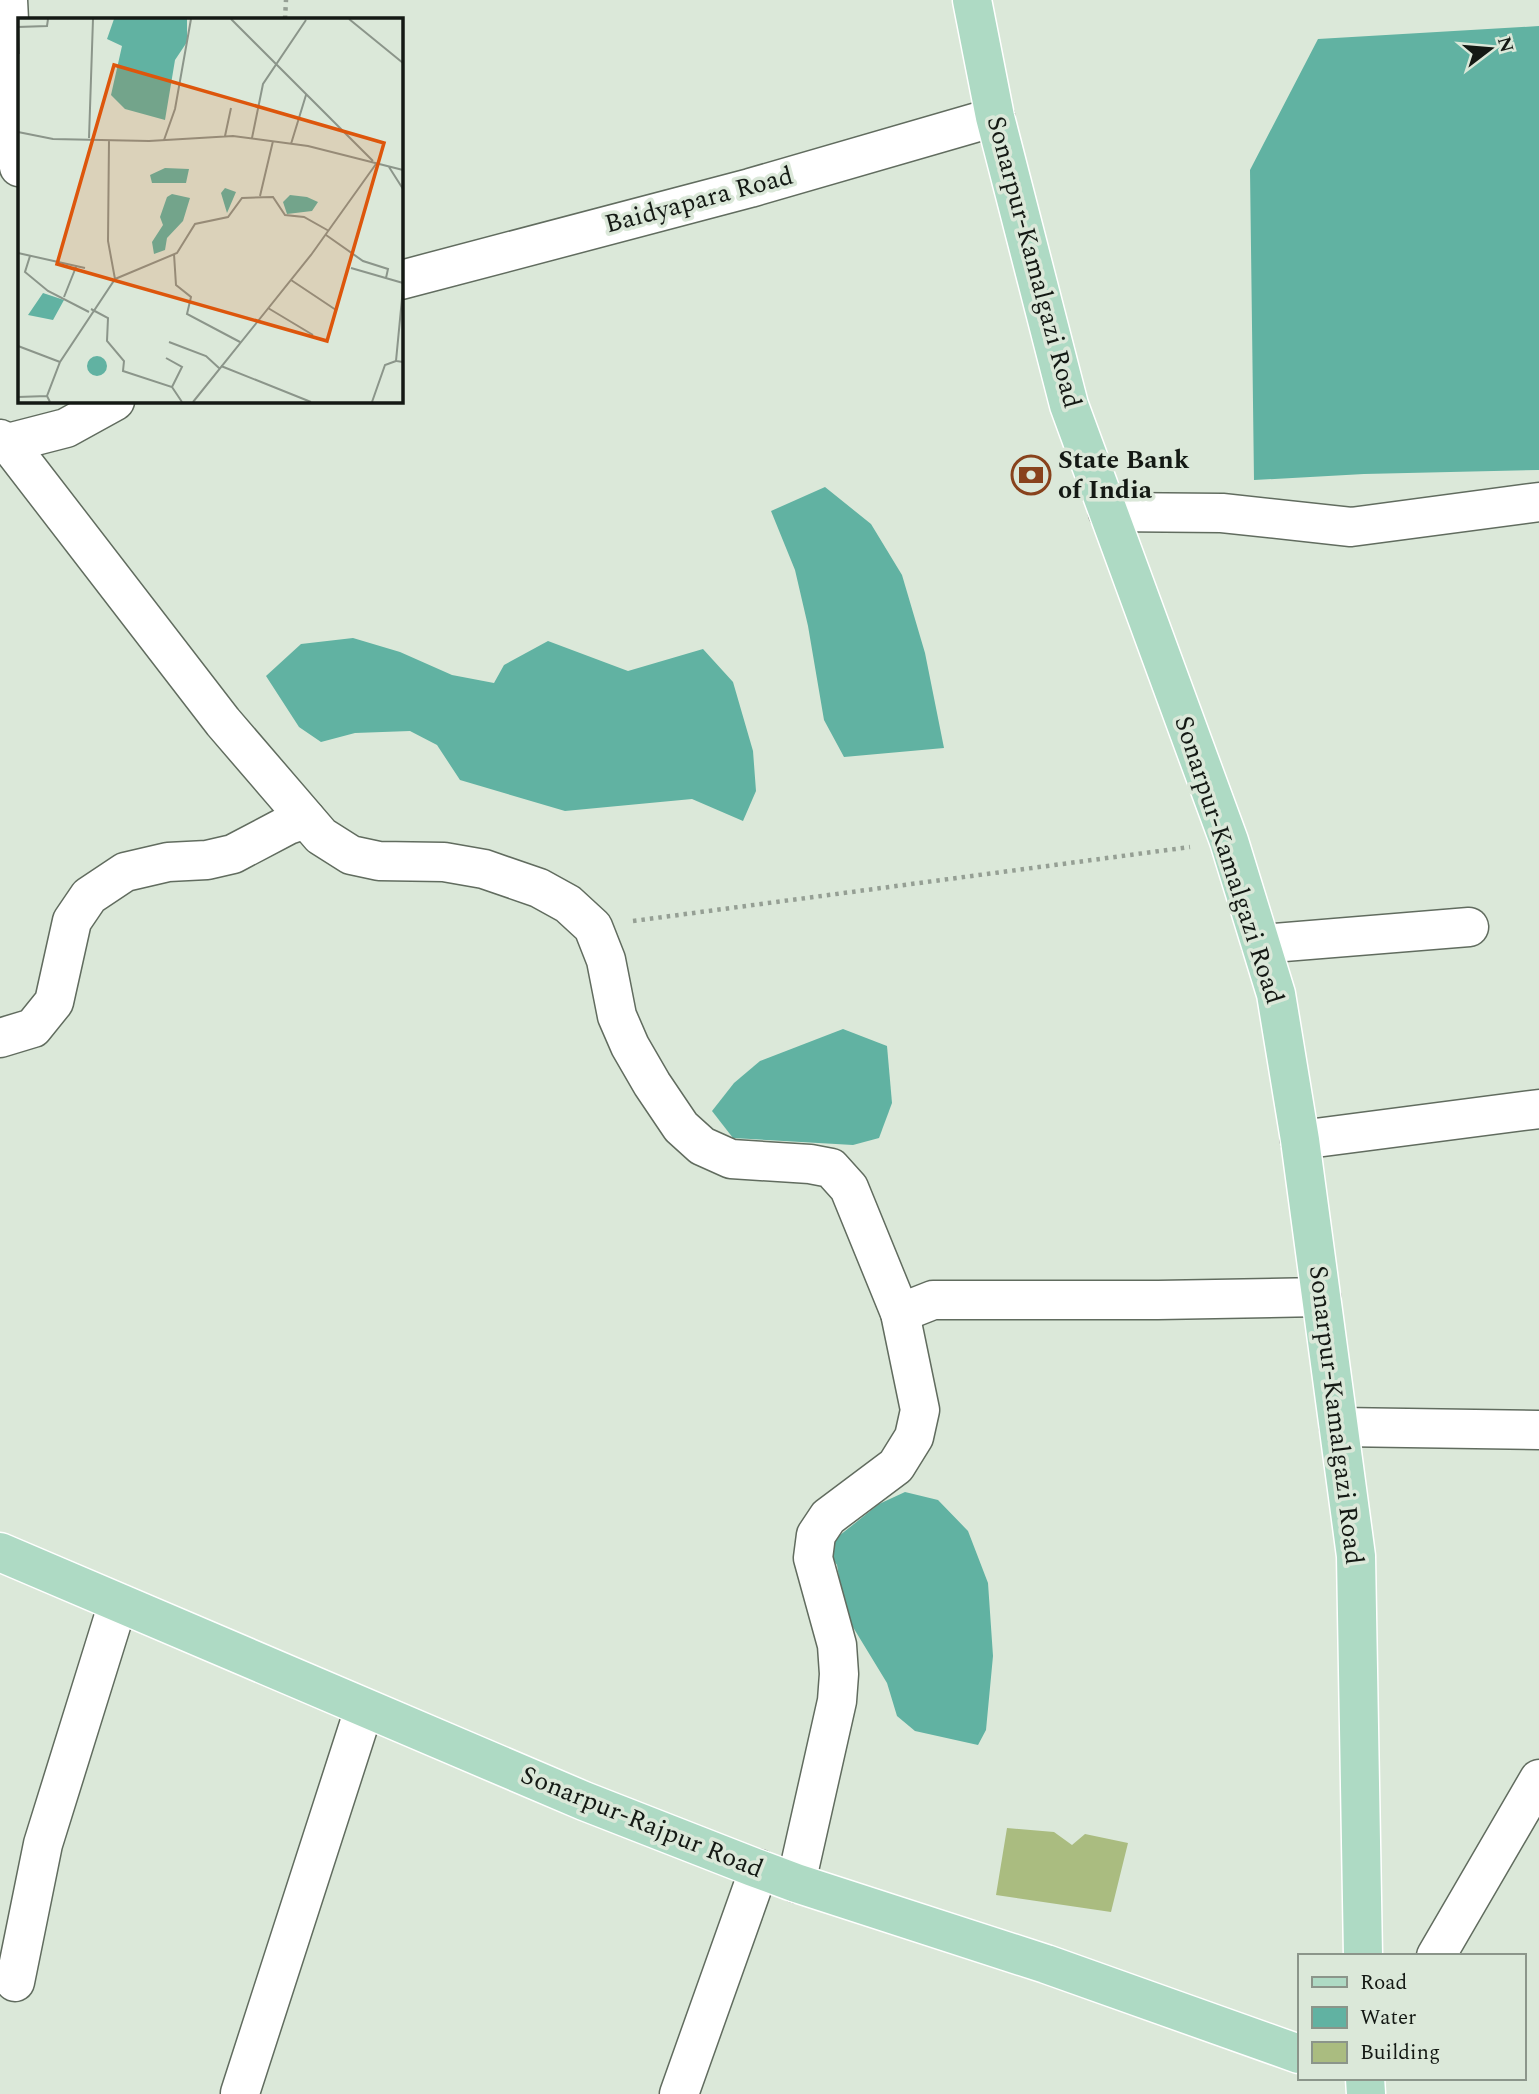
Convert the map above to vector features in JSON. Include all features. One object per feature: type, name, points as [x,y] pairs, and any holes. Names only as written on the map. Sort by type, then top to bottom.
[{"type":"main road","name":"Sonarpur-Kamalgazi Road","points":[[972,0],[995,117],[1069,405],[1229,841],[1276,994],[1300,1140],[1356,1556],[1363,1954]]},
{"type":"main road","name":"Sonarpur-Rajpur Road","points":[[0,1552],[584,1801],[759,1869],[1046,1964],[1298,2054]]},
{"type":"street","points":[[8,0],[12,148]]},
{"type":"street","name":"Baidyapara Road","points":[[402,280],[750,188],[995,117]]},
{"type":"street","points":[[113,402],[66,428],[4,441],[223,722],[321,836],[351,855],[379,861],[444,862],[484,869],[539,888],[568,904],[593,927],[606,960],[617,1016],[636,1055],[681,1127],[702,1146],[731,1158],[831,1168],[849,1188],[900,1313],[920,1410],[914,1437],[896,1466],[828,1517],[816,1535],[813,1559],[837,1645],[839,1674],[837,1701],[796,1883]]},
{"type":"street","points":[[1108,512],[1222,513],[1351,527],[1539,502]]},
{"type":"street","points":[[0,1038],[33,1028],[54,1002],[72,921],[89,896],[125,872],[167,862],[207,860],[233,854],[288,825],[306,819]]},
{"type":"street","points":[[1261,944],[1469,927]]},
{"type":"street","points":[[1300,1140],[1539,1109]]},
{"type":"street","points":[[900,1313],[933,1300],[1321,1297]]},
{"type":"street","points":[[1339,1427],[1539,1430]]},
{"type":"street","points":[[15,1982],[43,1844],[118,1603]]},
{"type":"street","points":[[240,2093],[364,1709]]},
{"type":"street","points":[[1437,1954],[1539,1779]]},
{"type":"street","points":[[679,2094],[759,1869]]},
{"type":"path","points":[[285,18],[286,0]]},
{"type":"path","points":[[593,927],[1229,841]]},
{"type":"water","points":[[1539,26],[1539,470],[1364,474],[1254,480],[1250,170],[1318,39]]},
{"type":"water","points":[[825,487],[871,524],[902,575],[925,653],[944,748],[844,757],[824,720],[808,626],[795,570],[771,511]]},
{"type":"water","points":[[353,638],[400,652],[452,675],[494,683],[504,665],[548,641],[628,671],[703,649],[733,682],[753,751],[756,791],[743,821],[692,799],[565,811],[460,780],[437,745],[410,731],[355,733],[321,742],[299,727],[266,676],[301,644]]},
{"type":"water","points":[[843,1029],[887,1046],[892,1103],[879,1138],[853,1145],[733,1138],[712,1111],[734,1083],[760,1061]]},
{"type":"water","points":[[905,1492],[938,1500],[968,1531],[988,1583],[993,1656],[986,1730],[978,1745],[915,1731],[897,1716],[887,1683],[845,1614],[837,1565],[825,1547],[879,1504]]},
{"type":"building","points":[[1007,1828],[1054,1832],[1072,1845],[1085,1834],[1128,1843],[1111,1912],[996,1895]]},
{"type":"place","name":"State Bank of India","points":[[1031,475]]}]
